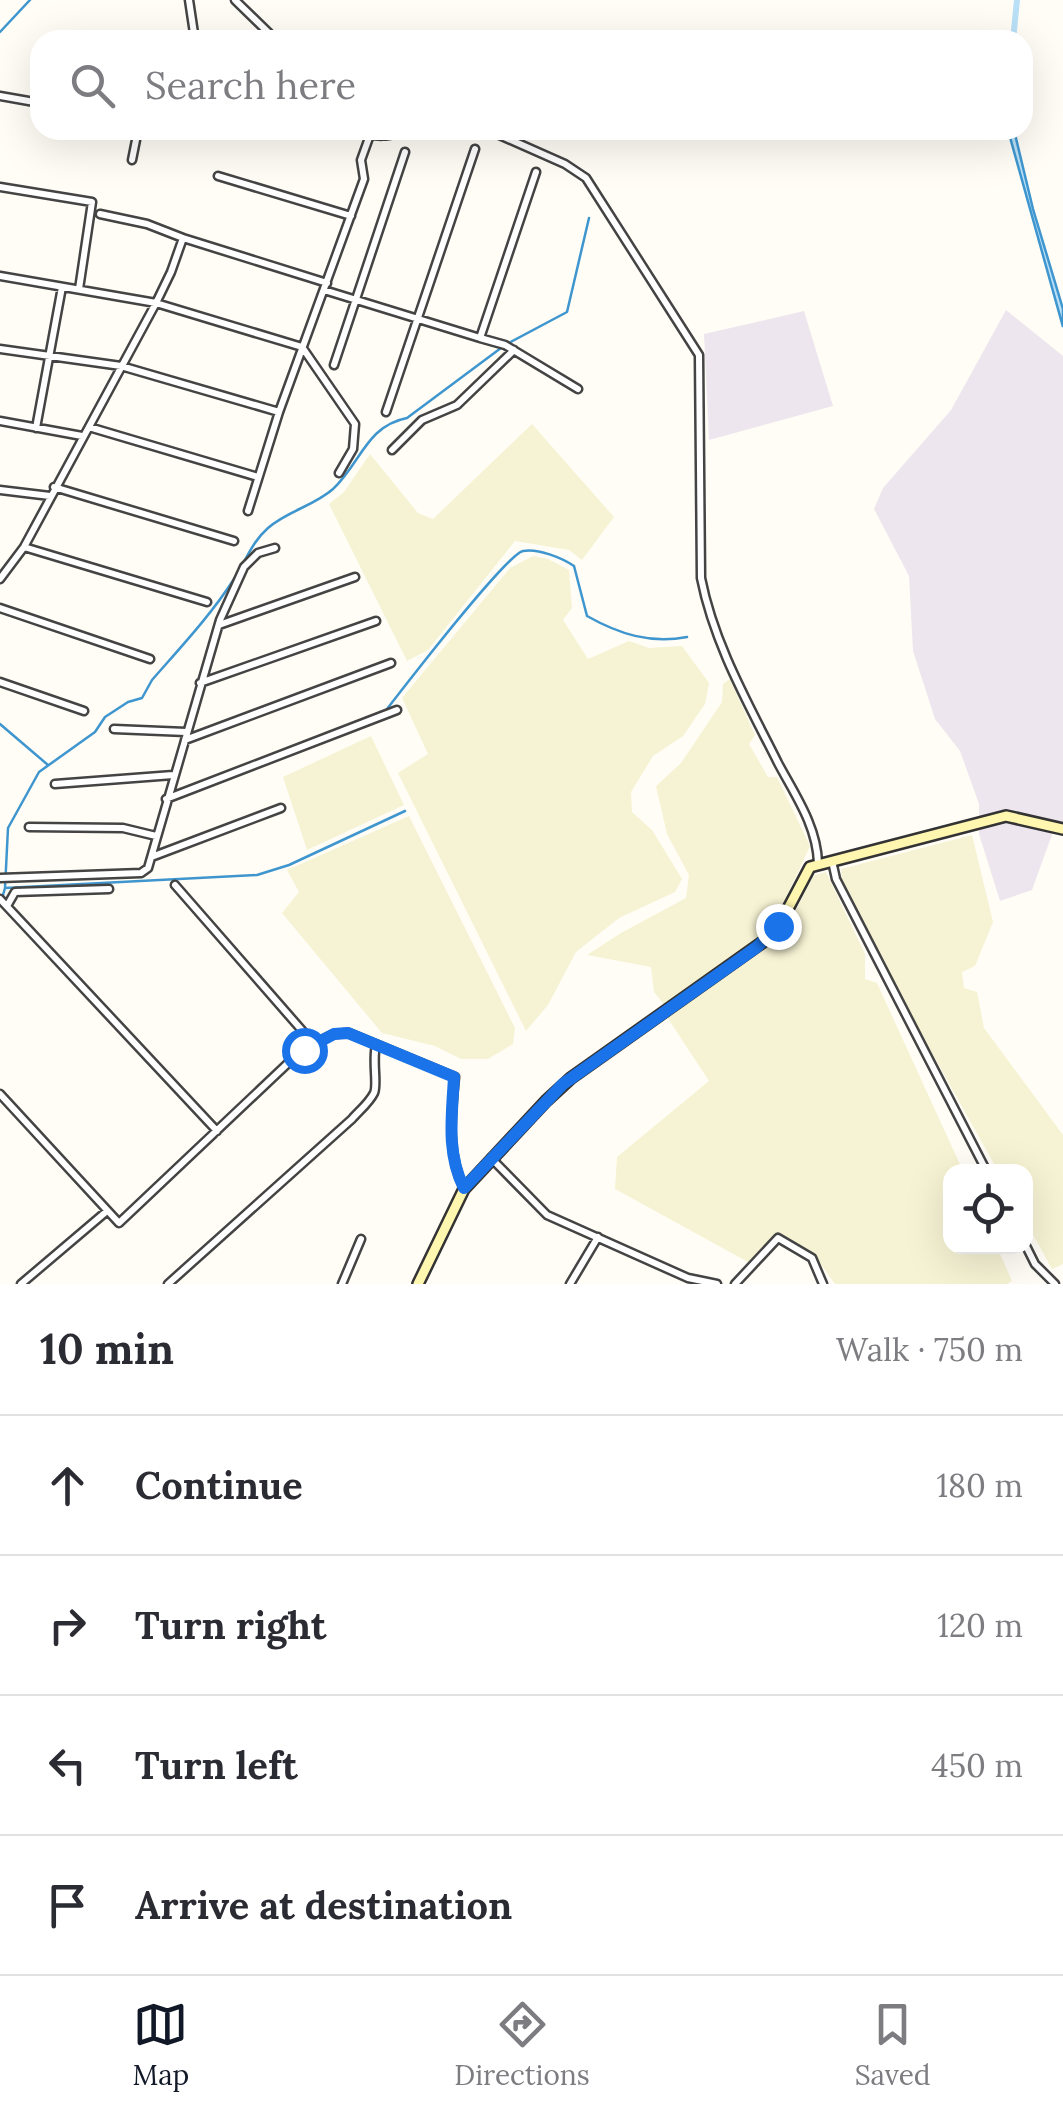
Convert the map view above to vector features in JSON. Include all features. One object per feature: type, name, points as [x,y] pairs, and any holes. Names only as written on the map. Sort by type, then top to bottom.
[{"type":"street","points":[[189,0],[193,30]]},
{"type":"street","points":[[235,0],[266,30]]},
{"type":"street","points":[[0,96],[30,100]]},
{"type":"street","points":[[132,160],[136,140]]},
{"type":"street","points":[[248,511],[279,412],[364,179],[366,140]]},
{"type":"street","points":[[511,140],[565,164],[586,178],[699,355],[701,578],[705,599],[734,674],[813,831],[818,863]]},
{"type":"street","points":[[386,412],[474,149]]},
{"type":"street","points":[[334,365],[405,152]]},
{"type":"street","points":[[480,338],[536,172]]},
{"type":"street","points":[[218,176],[351,216]]},
{"type":"street","points":[[0,187],[92,202],[79,290]]},
{"type":"street","points":[[100,214],[147,224],[514,350],[578,388]]},
{"type":"street","points":[[0,578],[24,546],[89,427],[172,272],[183,238]]},
{"type":"street","points":[[0,276],[156,302],[302,347],[355,424],[353,449],[339,473]]},
{"type":"street","points":[[36,428],[62,286]]},
{"type":"street","points":[[0,349],[120,366],[279,412]]},
{"type":"street","points":[[392,450],[422,420],[456,405],[514,350]]},
{"type":"street","points":[[0,421],[82,436]]},
{"type":"street","points":[[89,427],[258,476]]},
{"type":"street","points":[[54,486],[234,540]]},
{"type":"street","points":[[0,490],[50,496]]},
{"type":"street","points":[[24,546],[208,602]]},
{"type":"street","points":[[0,878],[141,873],[153,857],[165,800],[218,625],[244,567],[258,554],[274,548]]},
{"type":"street","points":[[218,625],[354,577]]},
{"type":"street","points":[[0,608],[150,659]]},
{"type":"street","points":[[199,684],[376,620]]},
{"type":"street","points":[[184,741],[391,663]]},
{"type":"street","points":[[0,682],[84,711]]},
{"type":"street","points":[[165,800],[397,710]]},
{"type":"street","points":[[114,730],[186,732]]},
{"type":"street","points":[[55,784],[173,775]]},
{"type":"street","points":[[153,857],[281,808]]},
{"type":"street","points":[[418,1284],[464,1188],[490,1158],[563,1084],[764,942],[781,922],[806,871],[818,863],[1006,816],[1063,828]]},
{"type":"street","points":[[29,827],[123,828],[156,836]]},
{"type":"street","points":[[832,862],[836,879],[983,1164]]},
{"type":"street","points":[[175,885],[313,1043]]},
{"type":"street","points":[[109,889],[15,892],[4,904],[217,1130]]},
{"type":"street","points":[[0,1094],[119,1224],[313,1043],[344,1032],[454,1077],[450,1135],[457,1175],[464,1188]]},
{"type":"street","points":[[168,1284],[352,1119],[372,1096],[376,1087],[372,1058],[376,1044]]},
{"type":"street","points":[[490,1158],[547,1215],[699,1282],[717,1284]]},
{"type":"street","points":[[22,1284],[108,1211]]},
{"type":"street","points":[[570,1284],[598,1237]]},
{"type":"street","points":[[735,1284],[778,1238],[812,1258],[823,1284]]},
{"type":"street","points":[[342,1284],[361,1239]]},
{"type":"street","points":[[1030,1254],[1055,1284]]},
{"type":"shaded area","points":[[1006,310],[1063,356],[1063,823],[1053,832],[1032,890],[1000,901],[979,834],[979,804],[960,751],[935,719],[913,651],[909,576],[874,509],[883,488],[951,410]]},
{"type":"shaded area","points":[[804,311],[833,406],[709,440],[704,334]]},
{"type":"shaded area","points":[[532,424],[614,517],[582,560],[569,550],[515,541],[428,650],[407,661],[329,504],[344,492],[370,454],[418,513],[433,519]]},
{"type":"shaded area","points":[[533,556],[569,570],[572,608],[563,620],[588,659],[629,641],[649,648],[682,646],[709,683],[705,704],[683,736],[653,756],[631,792],[632,812],[652,830],[682,879],[675,892],[619,918],[576,952],[548,1005],[526,1031],[398,773],[428,754],[402,698],[510,568]]},
{"type":"shaded area","points":[[730,679],[755,735],[749,744],[768,777],[777,777],[810,846],[773,926],[666,1007],[654,992],[651,967],[587,955],[686,898],[689,875],[667,834],[656,786],[681,763],[722,702],[723,684]]},
{"type":"shaded area","points":[[371,736],[404,805],[307,850],[283,777]]},
{"type":"shaded area","points":[[409,816],[515,1028],[513,1044],[488,1059],[461,1059],[435,1046],[382,1033],[282,913],[299,892],[287,870]]},
{"type":"shaded area","points":[[972,835],[993,922],[975,966],[962,972],[964,988],[977,992],[984,1028],[1063,1135],[1063,1264],[1052,1269],[1033,1235],[1033,1164],[994,1164],[904,1003],[842,879],[841,869]]},
{"type":"shaded area","points":[[826,872],[865,954],[865,979],[877,983],[960,1164],[943,1164],[943,1254],[1000,1254],[1012,1281],[1007,1284],[835,1284],[815,1256],[778,1232],[748,1262],[615,1189],[617,1157],[709,1081],[667,1017],[782,938],[813,876]]},
{"type":"water","points":[[1011,140],[1016,140],[1063,309],[1063,327]]},
{"type":"waterway","points":[[0,32],[30,0]]},
{"type":"waterway","points":[[1014,30],[1017,0]]},
{"type":"waterway","points":[[5,888],[8,828],[39,772],[95,732],[105,717],[142,698],[152,680],[215,605],[268,528],[333,489],[382,429],[407,418],[505,345],[567,312],[589,218]]},
{"type":"waterway","points":[[387,709],[477,597],[523,551],[550,554],[574,566],[587,616],[648,638],[687,637]]},
{"type":"waterway","points":[[0,724],[48,765]]},
{"type":"waterway","points":[[0,906],[5,888],[257,875],[289,865],[405,811]]},
{"type":"route","points":[[304,1050],[344,1032],[454,1077],[450,1135],[457,1175],[464,1188],[563,1084],[757,947],[778,926]]}]
